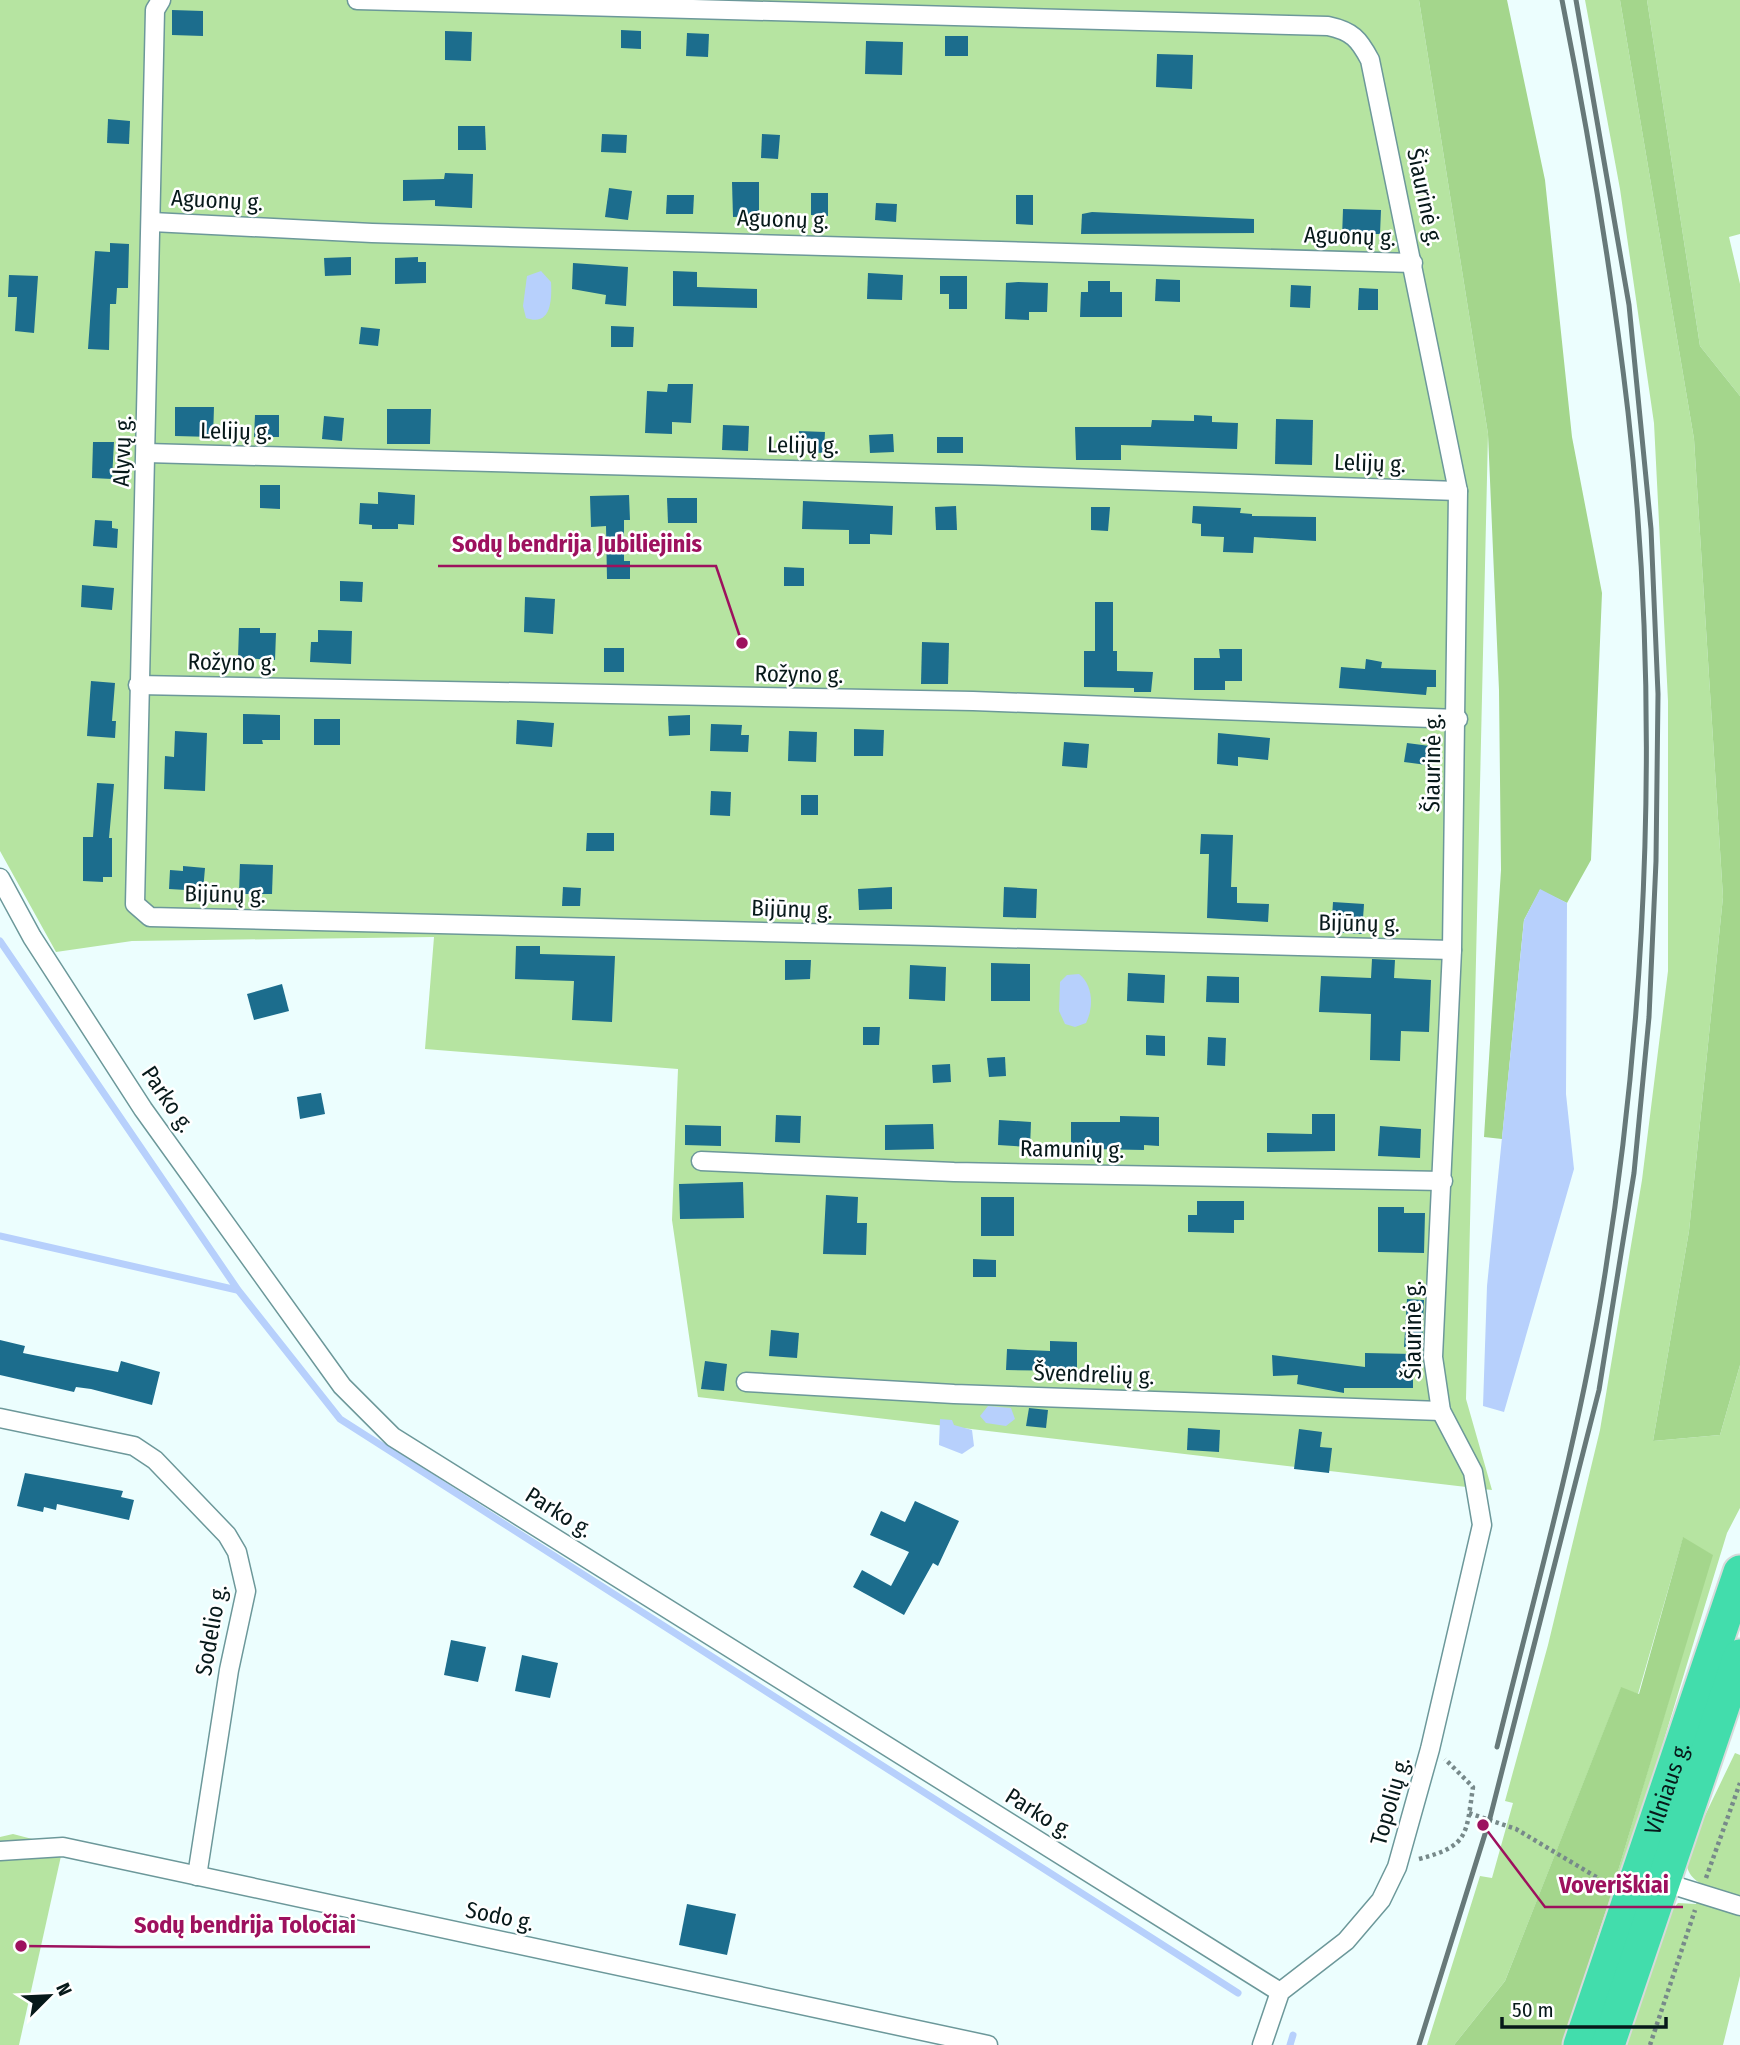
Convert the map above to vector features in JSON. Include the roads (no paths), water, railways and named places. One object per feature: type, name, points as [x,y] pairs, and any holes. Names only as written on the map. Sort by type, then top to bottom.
[{"type":"highway","name":"Vilniaus g.","points":[[1608,2045],[1635,1924],[1740,1572]]},
{"type":"highway","name":"Vilniaus g.","points":[[1580,2045],[1635,1924],[1663,1882],[1740,1656]]},
{"type":"street","name":"Alyvų g.","points":[[135,904],[155,10],[161,0]]},
{"type":"street","name":"Šiaurinė g.","points":[[356,0],[1328,26],[1344,29],[1359,38],[1370,60],[1458,491],[1458,719],[1452,950],[1433,1357],[1441,1411],[1473,1472],[1482,1524]]},
{"type":"street","name":"Aguonų g.","points":[[152,222],[372,233],[1413,262]]},
{"type":"street","name":"Lelijų g.","points":[[146,453],[980,474],[1458,491]]},
{"type":"street","name":"Rožyno g.","points":[[138,685],[973,701],[1458,719]]},
{"type":"street","name":"Parko g.","points":[[0,878],[32,937],[143,1109],[342,1386],[393,1437],[1280,1992]]},
{"type":"street","name":"Bijūnų g.","points":[[135,904],[150,917],[459,922],[968,939],[1452,950]]},
{"type":"street","name":"Ramunių g.","points":[[701,1161],[954,1172],[1443,1181]]},
{"type":"street","name":"Švendrelių g.","points":[[746,1382],[954,1394],[1441,1411]]},
{"type":"street","name":"Sodelio g.","points":[[0,1418],[134,1446],[155,1460],[227,1535],[237,1552],[246,1591],[229,1670],[197,1876]]},
{"type":"street","name":"Topolių g.","points":[[1280,1992],[1346,1941],[1381,1900],[1397,1867],[1430,1749],[1482,1524]]},
{"type":"street","name":"Sodo g.","points":[[0,1851],[63,1847],[988,2045]]},
{"type":"street","points":[[1663,1882],[1740,1906]]},
{"type":"street","points":[[1262,2045],[1280,1992]]},
{"type":"water","points":[[541,271],[551,282],[550,304],[541,319],[534,320],[526,318],[523,306],[527,276]]},
{"type":"water","points":[[1540,889],[1567,903],[1566,1094],[1574,1169],[1504,1412],[1483,1406],[1487,1286],[1524,920]]},
{"type":"water","points":[[1079,974],[1087,984],[1091,1003],[1086,1023],[1075,1027],[1065,1024],[1059,1011],[1060,982],[1067,975]]},
{"type":"water","points":[[988,1406],[1011,1408],[1015,1419],[1006,1426],[986,1423],[980,1416]]},
{"type":"water","points":[[940,1419],[952,1420],[954,1425],[972,1430],[974,1446],[962,1454],[939,1445]]},
{"type":"waterway","points":[[0,941],[238,1290],[340,1419],[1238,1993]]},
{"type":"waterway","points":[[0,1236],[237,1290]]},
{"type":"waterway","points":[[1290,2045],[1293,2035]]},
{"type":"railway","points":[[1497,1747],[1569,1456],[1604,1280],[1631,1066],[1645,847],[1644,627],[1628,412],[1599,205],[1562,0]]},
{"type":"railway","points":[[1419,2045],[1490,1818],[1599,1390],[1634,1173],[1649,1017],[1656,861],[1658,694],[1651,529],[1629,305],[1576,0]]},
{"type":"place","name":"Sodų bendrija Jubiliejinis","points":[[742,643]]},
{"type":"place","name":"Voveriškiai","points":[[1483,1825]]},
{"type":"place","name":"Sodų bendrija Toločiai","points":[[21,1946]]}]
